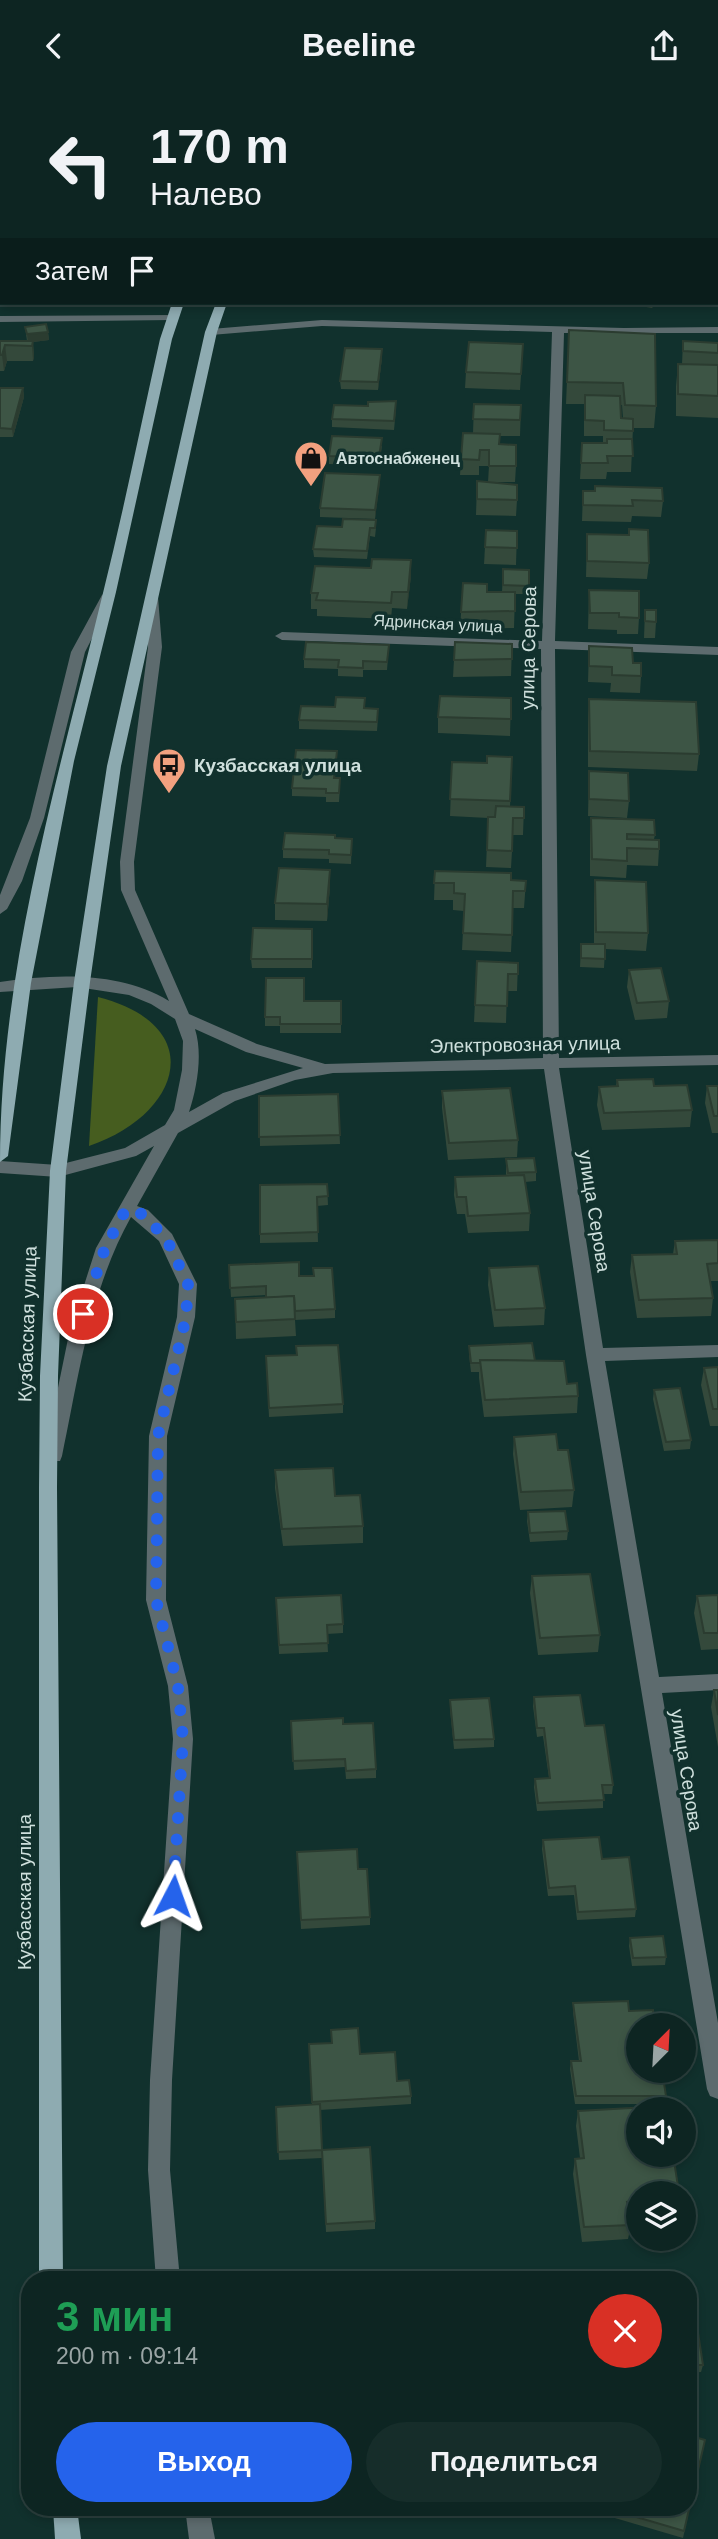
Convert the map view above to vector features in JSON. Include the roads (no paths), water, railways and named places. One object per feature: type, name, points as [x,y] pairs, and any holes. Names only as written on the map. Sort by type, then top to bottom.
[{"type":"main road","points":[[0,1156],[23,983],[67,761],[110,592],[172,317],[177,305]]},
{"type":"main road","name":"Кузбасская улица","points":[[51,2271],[48,1487],[49,1376],[58,1171],[82,982],[114,767],[211,332],[220,305]]},
{"type":"main road","points":[[66,2516],[68,2539]]},
{"type":"street","points":[[0,319],[172,317]]},
{"type":"street","points":[[211,332],[322,323],[718,330]]},
{"type":"street","name":"улица Серова","points":[[558,329],[548,646],[551,1065],[595,1355],[718,2089]]},
{"type":"street","points":[[0,909],[19,872],[79,649],[110,592]]},
{"type":"street","points":[[48,1487],[79,1329],[105,1248],[182,1110],[190,1070],[191,1041],[172,987],[155,956],[128,890],[127,862],[155,647],[152,597]]},
{"type":"street","name":"Ядринская улица","points":[[282,636],[718,651]]},
{"type":"street","points":[[0,987],[23,983],[82,982],[120,987],[155,999],[181,1017],[241,1047],[277,1058],[332,1068]]},
{"type":"street","name":"Электровозная улица","points":[[332,1068],[718,1060]]},
{"type":"street","points":[[0,1167],[58,1171],[130,1152],[229,1097],[293,1075],[332,1068]]},
{"type":"street","points":[[126,1209],[142,1214],[166,1238],[188,1284],[186,1317],[158,1436],[156,1600],[178,1686],[183,1739],[160,2080],[159,2170],[167,2271]]},
{"type":"street","points":[[595,1355],[718,1351]]},
{"type":"street","points":[[651,1685],[718,1682]]},
{"type":"street","points":[[198,2516],[202,2539]]},
{"type":"place","name":"Автоснабженец","points":[[311,488]]},
{"type":"place","name":"Кузбасская улица","points":[[169,795]]}]
